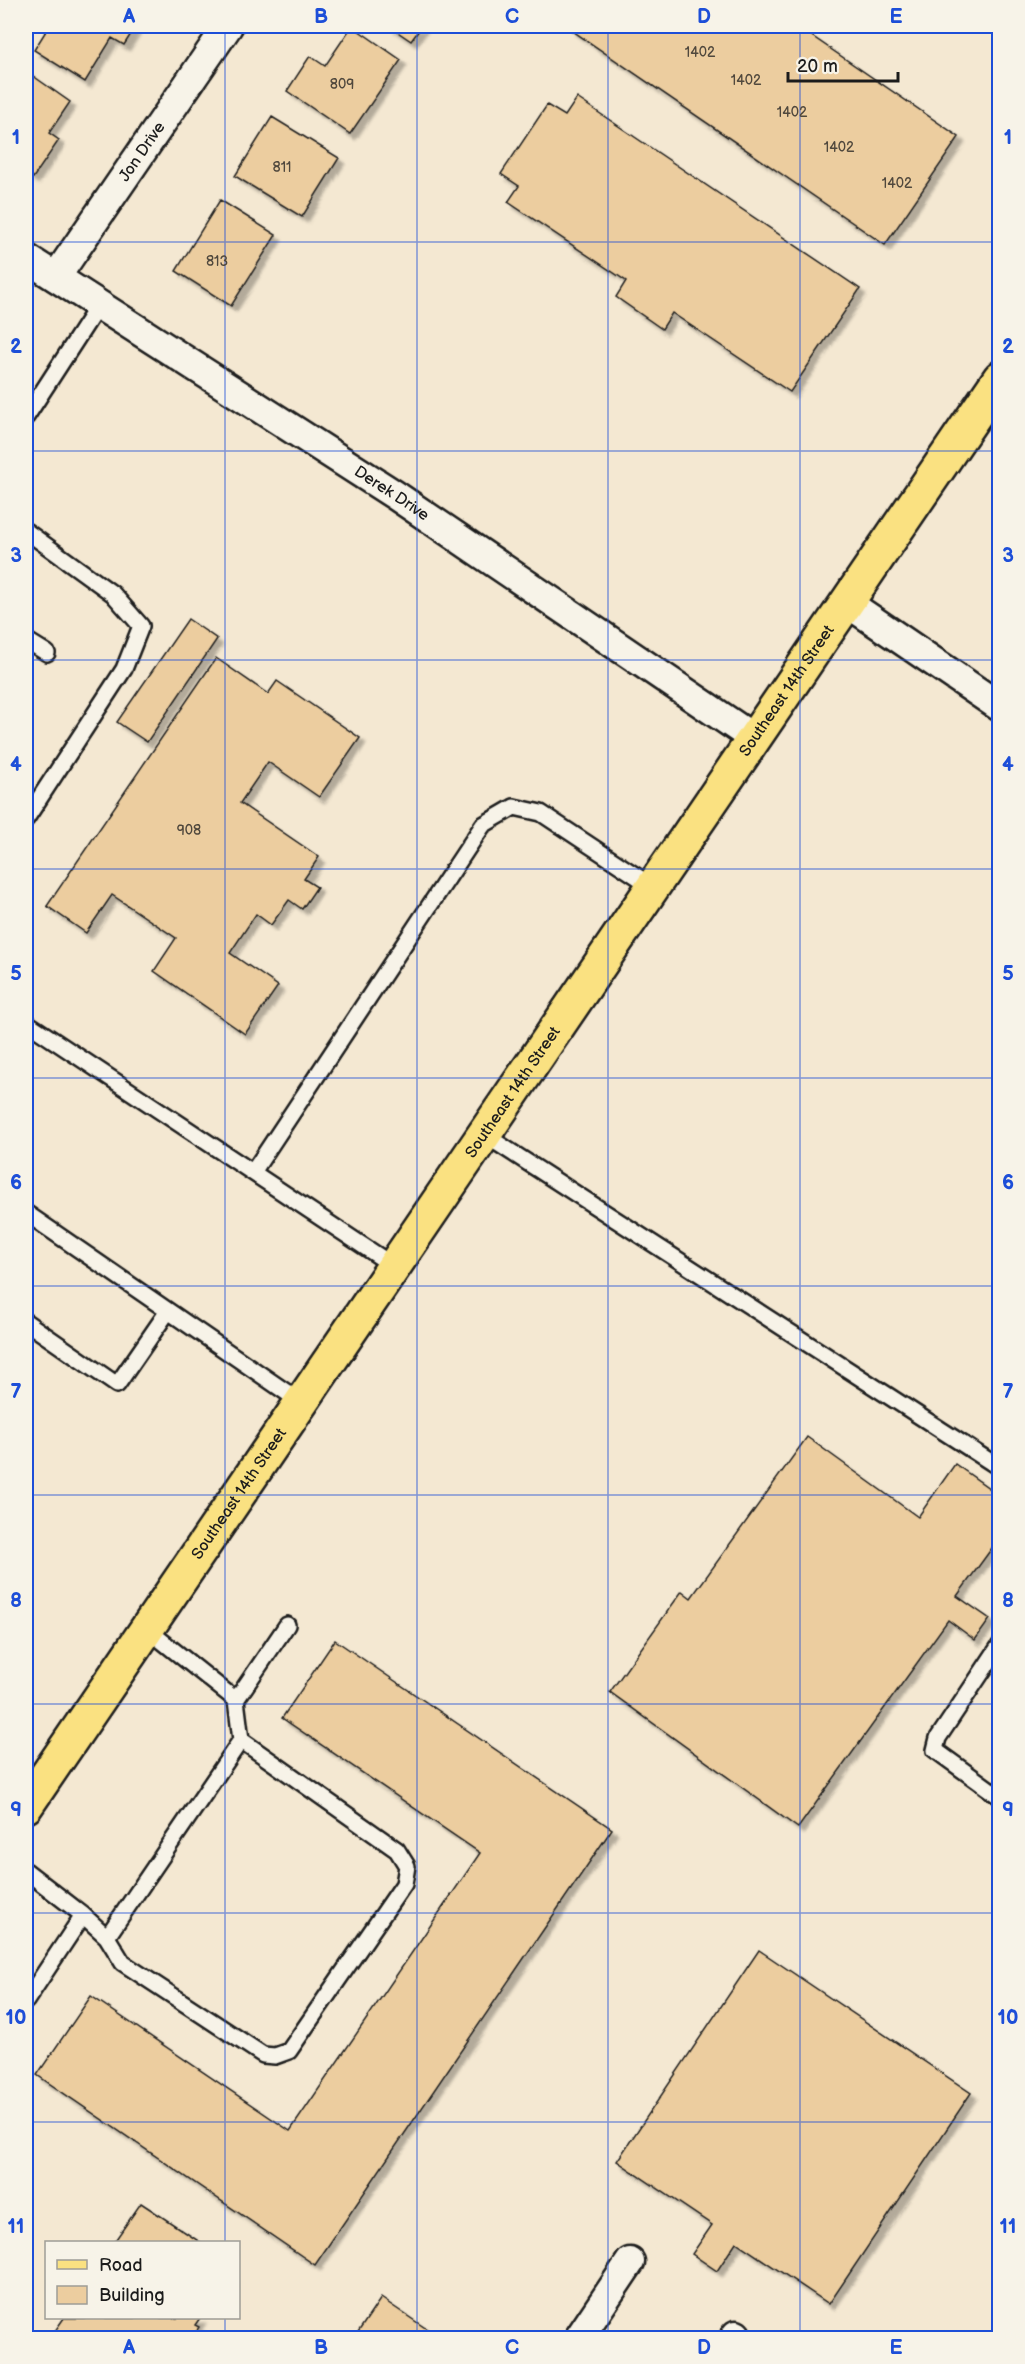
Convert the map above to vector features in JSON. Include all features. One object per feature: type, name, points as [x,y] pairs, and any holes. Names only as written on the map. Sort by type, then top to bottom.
[{"type":"main road","name":"Southeast 14th Street","points":[[30,1791],[147,1629],[302,1403],[999,378]]},
{"type":"street","name":"Jon Drive","points":[[56,278],[228,26]]},
{"type":"street","name":"Derek Drive","points":[[26,258],[395,495],[753,738]]},
{"type":"street","points":[[846,602],[999,706]]},
{"type":"street","points":[[579,2338],[630,2262]]},
{"type":"lane","points":[[26,417],[98,306]]},
{"type":"lane","points":[[26,531],[113,594],[141,626],[124,669],[26,819]]},
{"type":"lane","points":[[26,640],[47,653]]},
{"type":"lane","points":[[253,1172],[483,825],[514,807],[541,813],[653,887]]},
{"type":"lane","points":[[26,1022],[395,1267]]},
{"type":"lane","points":[[485,1135],[999,1468]]},
{"type":"lane","points":[[27,1217],[302,1403]]},
{"type":"lane","points":[[26,1322],[117,1385],[168,1311]]},
{"type":"lane","points":[[106,1937],[241,1740],[236,1700],[287,1625]]},
{"type":"lane","points":[[147,1629],[236,1700]]},
{"type":"lane","points":[[999,1644],[938,1738],[935,1750],[999,1797]]},
{"type":"lane","points":[[26,1870],[106,1937],[123,1963],[262,2055],[275,2056],[289,2051],[404,1884],[407,1866],[397,1850],[241,1740]]},
{"type":"lane","points":[[26,2001],[83,1916]]},
{"type":"building","points":[[49,26],[136,26],[124,45],[112,38],[85,82],[34,50]]},
{"type":"building","points":[[352,26],[401,60],[350,134],[287,91],[310,56],[325,66]]},
{"type":"building","points":[[389,26],[422,26],[411,41]]},
{"type":"building","points":[[572,26],[797,26],[959,137],[885,245],[570,29]]},
{"type":"building","points":[[26,71],[70,102],[49,133],[59,140],[33,178],[26,173]]},
{"type":"building","points":[[577,98],[860,289],[790,392],[672,313],[662,329],[616,297],[626,281],[508,202],[519,186],[501,174],[547,105],[565,116]]},
{"type":"building","points":[[272,117],[339,158],[302,217],[235,176]]},
{"type":"building","points":[[220,200],[276,235],[231,306],[176,271]]},
{"type":"building","points":[[188,619],[217,639],[147,742],[117,722]]},
{"type":"building","points":[[216,658],[268,694],[277,681],[360,738],[319,797],[268,762],[240,803],[319,857],[304,879],[317,887],[302,909],[289,900],[271,925],[256,914],[230,953],[278,986],[245,1034],[154,971],[176,938],[112,895],[86,933],[47,906]]},
{"type":"building","points":[[807,1437],[918,1517],[955,1464],[1000,1496],[1000,1537],[957,1596],[990,1619],[975,1640],[948,1620],[798,1828],[610,1692],[682,1591],[691,1598]]},
{"type":"building","points":[[335,1640],[612,1829],[315,2265],[37,2075],[91,1996],[290,2131],[480,1853],[282,1718]]},
{"type":"building","points":[[759,1950],[971,2093],[829,2304],[736,2242],[717,2271],[692,2254],[712,2225],[617,2161]]},
{"type":"building","points":[[141,2203],[198,2241],[115,2241]]},
{"type":"building","points":[[381,2298],[440,2338],[354,2338]]},
{"type":"building","points":[[63,2319],[199,2319],[195,2325],[199,2327],[192,2338],[50,2338]]}]
